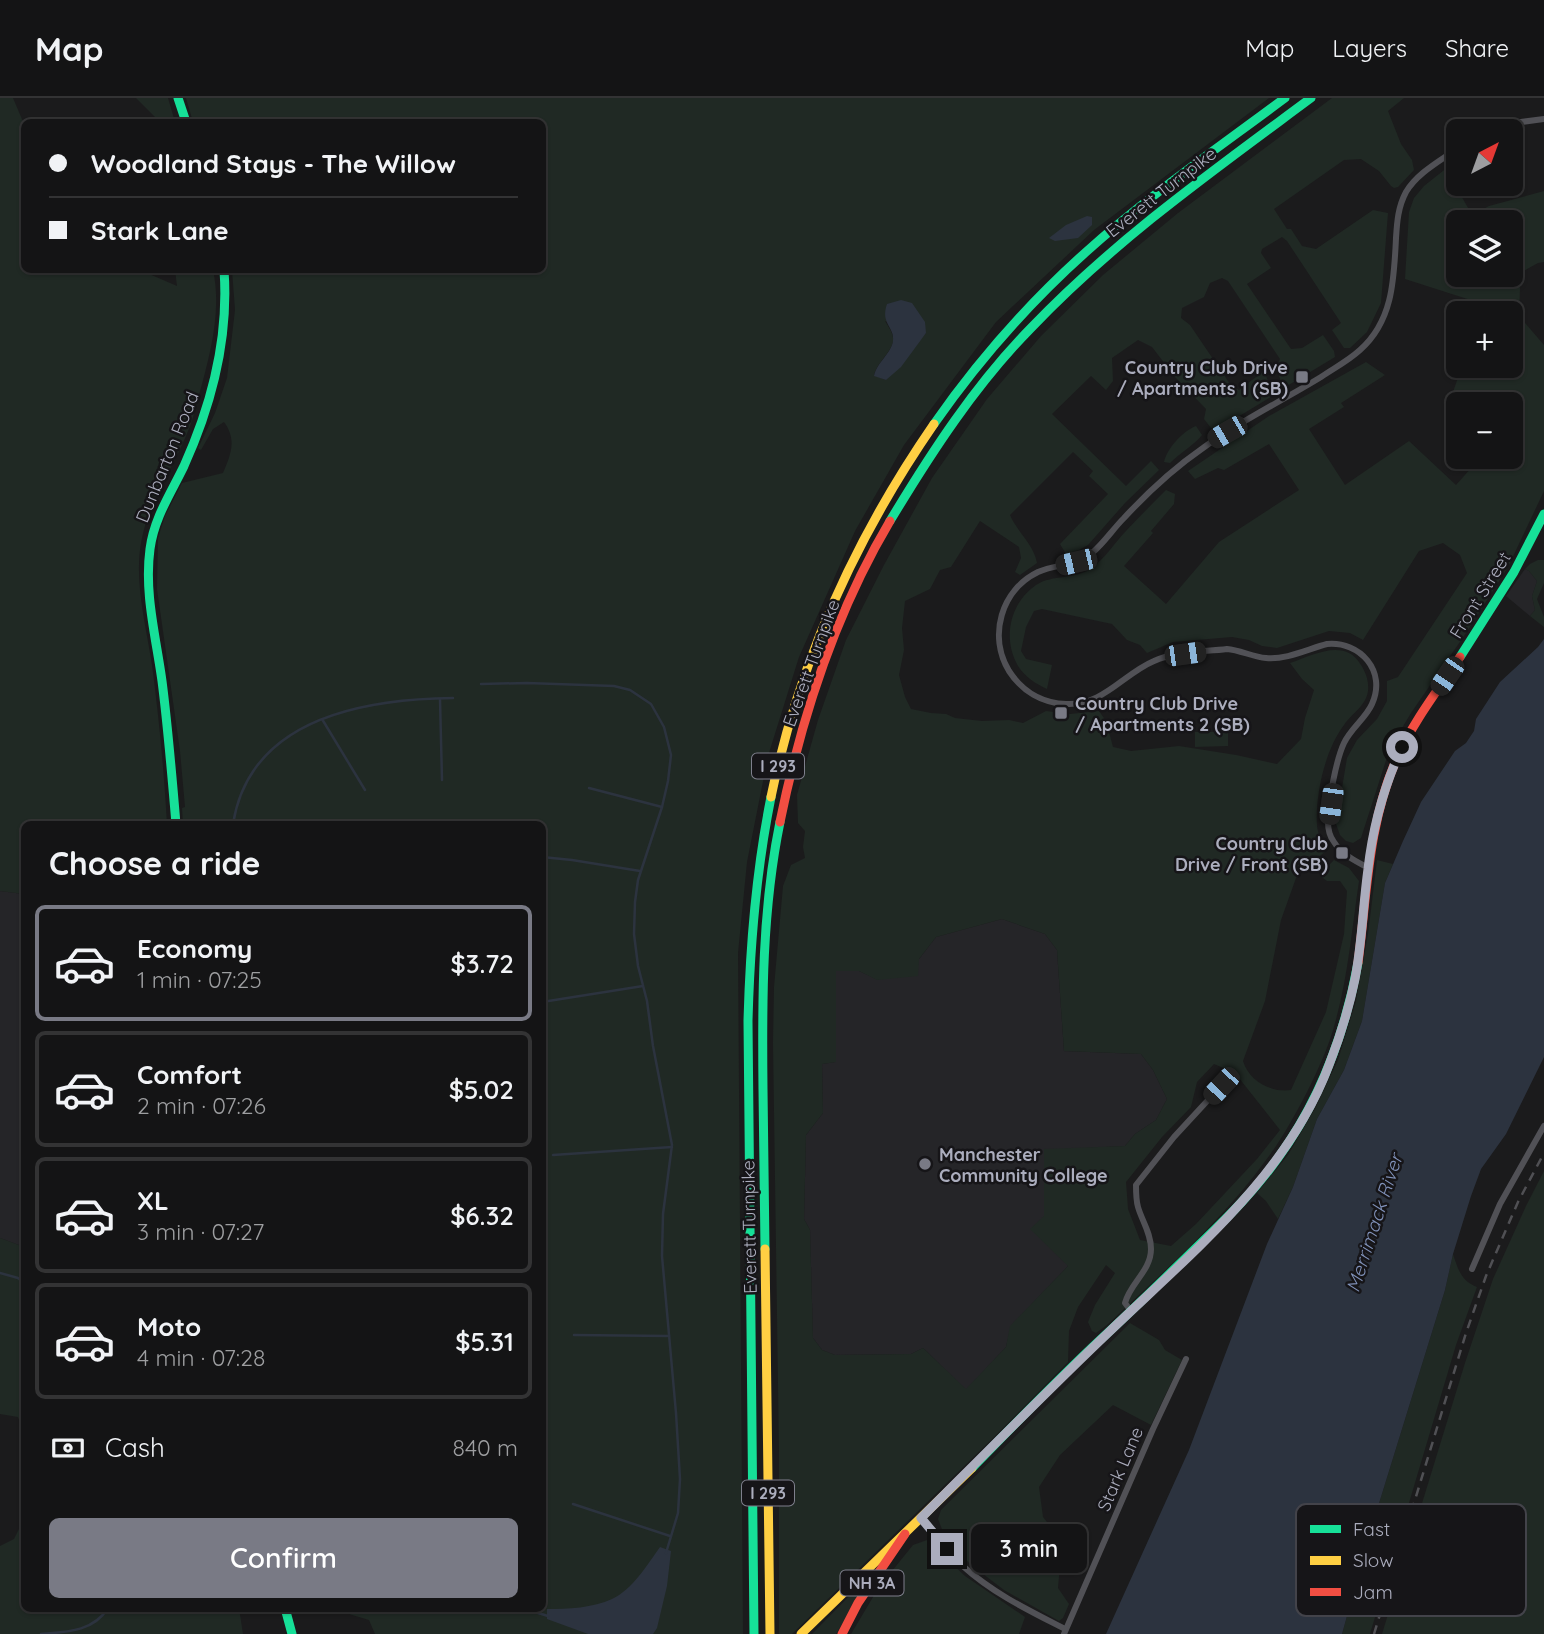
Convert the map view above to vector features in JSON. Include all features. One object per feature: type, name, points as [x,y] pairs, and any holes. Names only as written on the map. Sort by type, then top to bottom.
[{"type":"main road","points":[[178,98],[185,119]]},
{"type":"main road","name":"Everett Turnpike","points":[[754,1634],[749,967],[764,829],[781,752],[802,683],[837,593],[874,518],[922,441],[983,359],[1061,275],[1101,239],[1165,187],[1285,98]]},
{"type":"main road","name":"Everett Turnpike","points":[[770,1634],[765,1367],[763,960],[769,886],[780,815],[798,744],[820,675],[847,607],[887,526],[945,434],[1012,348],[1062,296],[1116,247],[1311,98]]},
{"type":"main road","name":"Dunbarton Road","points":[[176,821],[169,739],[149,586],[150,550],[159,515],[184,466],[212,390],[225,309],[224,273]]},
{"type":"main road","name":"Front Street","points":[[801,1634],[1221,1223],[1252,1190],[1286,1147],[1321,1084],[1341,1032],[1354,979],[1374,833],[1382,798],[1402,747],[1508,580],[1544,514]]},
{"type":"main road","name":"NH 3A","points":[[842,1634],[858,1603],[905,1534]]},
{"type":"main road","points":[[286,1612],[292,1634]]},
{"type":"street","points":[[1523,122],[1544,119]]},
{"type":"street","points":[[1368,868],[1338,848],[1332,840],[1328,822],[1336,768],[1344,743],[1368,712],[1375,696],[1374,673],[1367,659],[1357,650],[1343,644],[1327,643],[1276,658],[1227,649],[1167,657],[1135,671],[1096,699],[1079,704],[1059,704],[1031,694],[1018,683],[1003,659],[999,627],[1005,604],[1023,582],[1040,571],[1076,562],[1092,554],[1141,500],[1201,449],[1336,367],[1369,342],[1379,328],[1390,303],[1397,222],[1405,194],[1416,179],[1446,157]]},
{"type":"street","points":[[1130,1311],[1125,1303],[1147,1265],[1151,1248],[1150,1238],[1137,1205],[1136,1185],[1174,1137],[1221,1086]]},
{"type":"street","points":[[1472,1269],[1500,1204],[1544,1126]]},
{"type":"street","name":"Stark Lane","points":[[921,1518],[976,1577],[1014,1603],[1065,1632],[1186,1359]]},
{"type":"shaded area","points":[[0,98],[13,98],[22,119],[21,273],[147,273],[177,286],[175,273],[213,273],[216,301],[211,349],[193,418],[151,509],[140,554],[140,586],[157,705],[167,821],[21,821],[21,894],[0,891]]},
{"type":"shaded area","points":[[136,98],[168,98],[174,119],[157,119]]},
{"type":"shaded area","points":[[186,98],[1269,98],[1094,230],[996,322],[904,445],[855,531],[799,657],[768,756],[747,862],[738,953],[743,1634],[375,1634],[369,1620],[342,1612],[546,1612],[546,821],[183,821],[182,808],[185,807],[180,751],[157,589],[158,538],[165,516],[182,483],[223,473],[230,453],[232,441],[224,422],[213,429],[201,450],[198,448],[215,413],[227,378],[235,310],[232,273],[546,273],[546,119],[192,119]],"holes":[[[885,321],[926,333],[886,380],[874,375],[893,342]]]},
{"type":"shaded area","points":[[1332,98],[1404,98],[1388,111],[1401,144],[1412,160],[1414,170],[1398,187],[1391,186],[1379,171],[1361,159],[1344,160],[1274,209],[1302,246],[1316,249],[1373,210],[1388,213],[1381,303],[1367,332],[1350,348],[1344,348],[1332,330],[1341,323],[1287,241],[1282,237],[1262,249],[1261,253],[1271,268],[1247,284],[1291,349],[1302,348],[1323,335],[1334,351],[1335,357],[1287,386],[1282,384],[1276,368],[1280,359],[1228,281],[1222,278],[1210,283],[1204,297],[1182,308],[1181,318],[1190,325],[1230,384],[1239,390],[1264,371],[1274,395],[1218,429],[1211,428],[1204,419],[1206,409],[1175,377],[1152,347],[1138,340],[1112,358],[1113,381],[1106,390],[1091,376],[1052,414],[1126,486],[1151,461],[1159,470],[1088,545],[1066,554],[1060,544],[1108,494],[1089,476],[1093,471],[1073,452],[1010,515],[1033,550],[1037,563],[1020,575],[1015,572],[1021,558],[1019,547],[980,521],[951,567],[940,570],[930,589],[905,601],[902,628],[904,650],[899,675],[911,709],[946,714],[955,718],[1023,723],[1046,711],[1070,714],[1099,711],[1106,721],[1113,747],[1131,751],[1179,746],[1277,764],[1301,739],[1314,690],[1290,663],[1328,650],[1346,652],[1354,657],[1366,674],[1367,696],[1331,747],[1323,773],[1317,814],[1319,836],[1326,851],[1296,878],[1281,920],[1265,1001],[1243,1061],[1246,1068],[1262,1084],[1276,1090],[1291,1090],[1326,1012],[1344,934],[1347,891],[1340,881],[1327,881],[1319,875],[1334,860],[1349,868],[1359,881],[1335,1023],[1319,1067],[1288,1127],[1249,1183],[1230,1205],[1170,1266],[1096,1333],[1088,1322],[1115,1273],[1106,1265],[1078,1307],[1069,1331],[1068,1362],[792,1634],[779,1634],[774,987],[783,886],[791,865],[805,858],[805,831],[798,823],[797,795],[818,720],[846,640],[884,565],[932,478],[987,399],[1041,336],[1103,275],[1178,213]],"holes":[[[1002,919],[1045,934],[1057,950],[1064,1051],[1141,1054],[1153,1070],[1167,1099],[1156,1120],[1135,1134],[1125,1146],[1044,1149],[1044,1216],[1030,1229],[1068,1266],[1010,1326],[1006,1347],[966,1389],[923,1348],[911,1354],[835,1355],[822,1350],[813,1338],[810,1230],[804,1219],[806,1135],[823,1113],[822,1064],[836,1062],[836,971],[859,971],[877,980],[918,976],[919,959],[936,937]],[[1214,1064],[1235,1073],[1280,1130],[1257,1159],[1196,1224],[1171,1246],[1140,1240],[1128,1209],[1126,1182],[1162,1137],[1191,1107],[1197,1082]]]},
{"type":"shaded area","points":[[1446,169],[1446,196],[1461,196],[1469,210],[1446,210],[1446,287],[1520,287],[1520,301],[1474,301],[1405,279],[1409,212],[1414,198]]},
{"type":"shaded area","points":[[1544,191],[1544,262],[1523,271],[1523,210],[1481,210]]},
{"type":"shaded area","points":[[1523,321],[1544,345],[1544,491],[1508,567],[1390,748],[1361,838],[1353,843],[1346,841],[1340,835],[1336,824],[1347,758],[1357,740],[1377,719],[1387,701],[1387,681],[1398,677],[1467,573],[1460,555],[1443,543],[1419,551],[1363,640],[1350,633],[1329,631],[1277,648],[1232,637],[1173,642],[1147,653],[1140,645],[1127,640],[1112,624],[1042,609],[1034,611],[1026,627],[1021,651],[1026,659],[1052,665],[1047,689],[1031,680],[1018,666],[1010,644],[1011,622],[1027,592],[1050,579],[1078,574],[1092,568],[1166,490],[1175,494],[1174,504],[1124,566],[1166,604],[1219,542],[1299,490],[1269,444],[1224,470],[1218,468],[1195,479],[1188,471],[1269,416],[1366,362],[1385,375],[1341,403],[1344,407],[1309,429],[1345,485],[1409,441],[1456,485],[1470,469],[1523,469],[1523,392],[1453,392],[1458,378],[1523,378]]},
{"type":"shaded area","points":[[1196,426],[1202,435],[1170,463],[1164,462],[1176,441]]},
{"type":"shaded area","points":[[1538,560],[1544,560],[1544,583],[1537,599],[1544,617],[1544,627],[1530,616],[1535,610],[1532,596],[1537,581],[1525,569]]},
{"type":"shaded area","points":[[1525,569],[1537,581],[1532,596],[1535,610],[1530,616],[1506,596]]},
{"type":"shaded area","points":[[1195,732],[1228,732],[1228,746],[1195,747]]},
{"type":"shaded area","points":[[1377,860],[1393,864],[1385,883],[1362,1021],[1344,1070],[1317,1119],[1293,1187],[1278,1219],[1257,1193],[1288,1155],[1316,1107],[1338,1060],[1356,1001]]},
{"type":"shaded area","points":[[0,891],[21,894],[21,1246],[0,1238]]},
{"type":"shaded area","name":"Manchester Community College","points":[[1002,919],[1045,934],[1057,950],[1064,1051],[1141,1054],[1153,1070],[1167,1099],[1156,1120],[1135,1134],[1125,1146],[1044,1150],[1044,1216],[1068,1266],[1011,1326],[1006,1347],[966,1390],[923,1348],[911,1354],[835,1355],[822,1350],[813,1338],[810,1230],[804,1219],[806,1135],[823,1113],[822,1064],[835,1062],[835,971],[859,971],[878,980],[919,959],[936,937]]},
{"type":"shaded area","points":[[1544,1171],[1544,1634],[1382,1634],[1388,1616],[1526,1616],[1526,1504],[1422,1504],[1493,1279]]},
{"type":"shaded area","points":[[0,1238],[21,1246],[21,1425],[18,1417],[0,1414]]},
{"type":"shaded area","points":[[1453,1254],[1464,1278],[1477,1287],[1456,1345],[1409,1504],[1379,1504],[1445,1290]]},
{"type":"shaded area","points":[[1130,1323],[1159,1340],[1165,1350],[1182,1360],[1151,1425],[1113,1405],[1060,1455],[1039,1487],[1043,1517],[1062,1541],[1058,1588],[1069,1604],[1059,1621],[1004,1590],[970,1564],[945,1537],[938,1519],[941,1510]]},
{"type":"shaded area","points":[[21,1525],[21,1612],[240,1612],[243,1634],[0,1634],[0,1546],[14,1539]]},
{"type":"shaded area","points":[[927,1540],[965,1576],[1025,1617],[1019,1634],[851,1634],[879,1587],[913,1545]]},
{"type":"shaded area","points":[[874,1571],[836,1634],[812,1634]]},
{"type":"shaded area","points":[[1347,1616],[1375,1616],[1370,1634],[1342,1634]]},
{"type":"water","points":[[1087,216],[1092,217],[1092,225],[1078,238],[1055,241],[1049,238],[1066,225]]},
{"type":"water","points":[[901,300],[912,303],[925,322],[926,333],[901,367],[886,380],[874,376],[893,341],[885,311],[887,304]]},
{"type":"water","name":"Merrimack River","points":[[1544,639],[1544,1057],[1506,1134],[1481,1169],[1471,1196],[1379,1504],[1296,1504],[1296,1616],[1347,1616],[1342,1634],[1106,1634],[1189,1450],[1267,1244],[1293,1187],[1317,1119],[1344,1070],[1362,1021],[1385,883],[1403,841],[1421,802],[1455,751],[1466,743],[1474,731],[1476,719],[1500,682]]},
{"type":"water","points":[[660,1547],[671,1551],[667,1586],[657,1628],[653,1634],[588,1634],[547,1619],[547,1609],[589,1606],[620,1595],[639,1576]]},
{"type":"waterway","points":[[481,684],[614,686],[630,690],[651,704],[664,727],[671,755],[662,807],[638,880],[634,934],[672,1145],[663,1214],[662,1256],[680,1479],[678,1513],[666,1553]]},
{"type":"waterway","points":[[234,821],[244,788],[262,760],[286,738],[316,722],[348,710],[383,703],[453,698]]},
{"type":"waterway","points":[[440,699],[442,780]]},
{"type":"waterway","points":[[322,719],[365,790]]},
{"type":"waterway","points":[[589,788],[662,807]]},
{"type":"waterway","points":[[546,857],[640,871]]},
{"type":"waterway","points":[[546,1001],[643,986]]},
{"type":"waterway","points":[[553,1155],[672,1147]]},
{"type":"waterway","points":[[0,1273],[21,1280]]},
{"type":"waterway","points":[[574,1335],[669,1336]]},
{"type":"waterway","points":[[573,1504],[670,1536]]},
{"type":"waterway","points":[[41,1634],[87,1626],[105,1612]]},
{"type":"waterway","points":[[535,1612],[548,1616]]},
{"type":"railway","points":[[1414,1504],[1486,1276],[1518,1202],[1544,1153]]},
{"type":"railway","points":[[1374,1634],[1380,1616]]},
{"type":"traffic: fast","points":[[178,98],[185,119]]},
{"type":"traffic: fast","points":[[934,424],[1005,333],[1065,271],[1159,192],[1285,98]]},
{"type":"traffic: fast","points":[[890,521],[955,420],[991,373],[1031,328],[1131,236],[1311,98]]},
{"type":"traffic: fast","points":[[176,821],[164,699],[148,582],[150,549],[155,527],[194,443],[210,395],[224,321],[224,273]]},
{"type":"traffic: fast","points":[[1460,657],[1514,572],[1544,514]]},
{"type":"traffic: fast","points":[[754,1634],[748,1021],[755,908],[771,797]]},
{"type":"traffic: fast","points":[[765,1249],[763,988],[766,921],[780,822]]},
{"type":"traffic: fast","points":[[972,1468],[1067,1371],[1223,1221],[1270,1169],[1293,1136],[1329,1065],[1346,1015],[1358,963]]},
{"type":"traffic: fast","points":[[286,1612],[292,1634]]},
{"type":"traffic: slow","points":[[771,797],[797,698],[834,602],[880,511],[934,424]]},
{"type":"traffic: slow","points":[[765,1249],[770,1634]]},
{"type":"traffic: slow","points":[[801,1634],[972,1468]]},
{"type":"traffic: jam","points":[[780,822],[798,744],[823,667],[853,592],[890,521]]},
{"type":"traffic: jam","points":[[1358,963],[1374,833],[1387,783],[1410,732],[1460,657]]},
{"type":"traffic: jam","points":[[842,1634],[858,1603],[905,1534]]},
{"type":"place","name":"Country Club Drive / Apartments 1 (SB)","points":[[1302,377]]},
{"type":"place","name":"Country Club Drive / Apartments 2 (SB)","points":[[1061,713]]},
{"type":"place","name":"Country Club Drive / Front (SB)","points":[[1342,853]]},
{"type":"place","name":"Manchester Community College","points":[[925,1164]]},
{"type":"route","points":[[947,1549],[921,1518],[1240,1204],[1286,1147],[1304,1116],[1329,1067],[1346,1015],[1357,961],[1374,833],[1386,785],[1402,747]]}]
